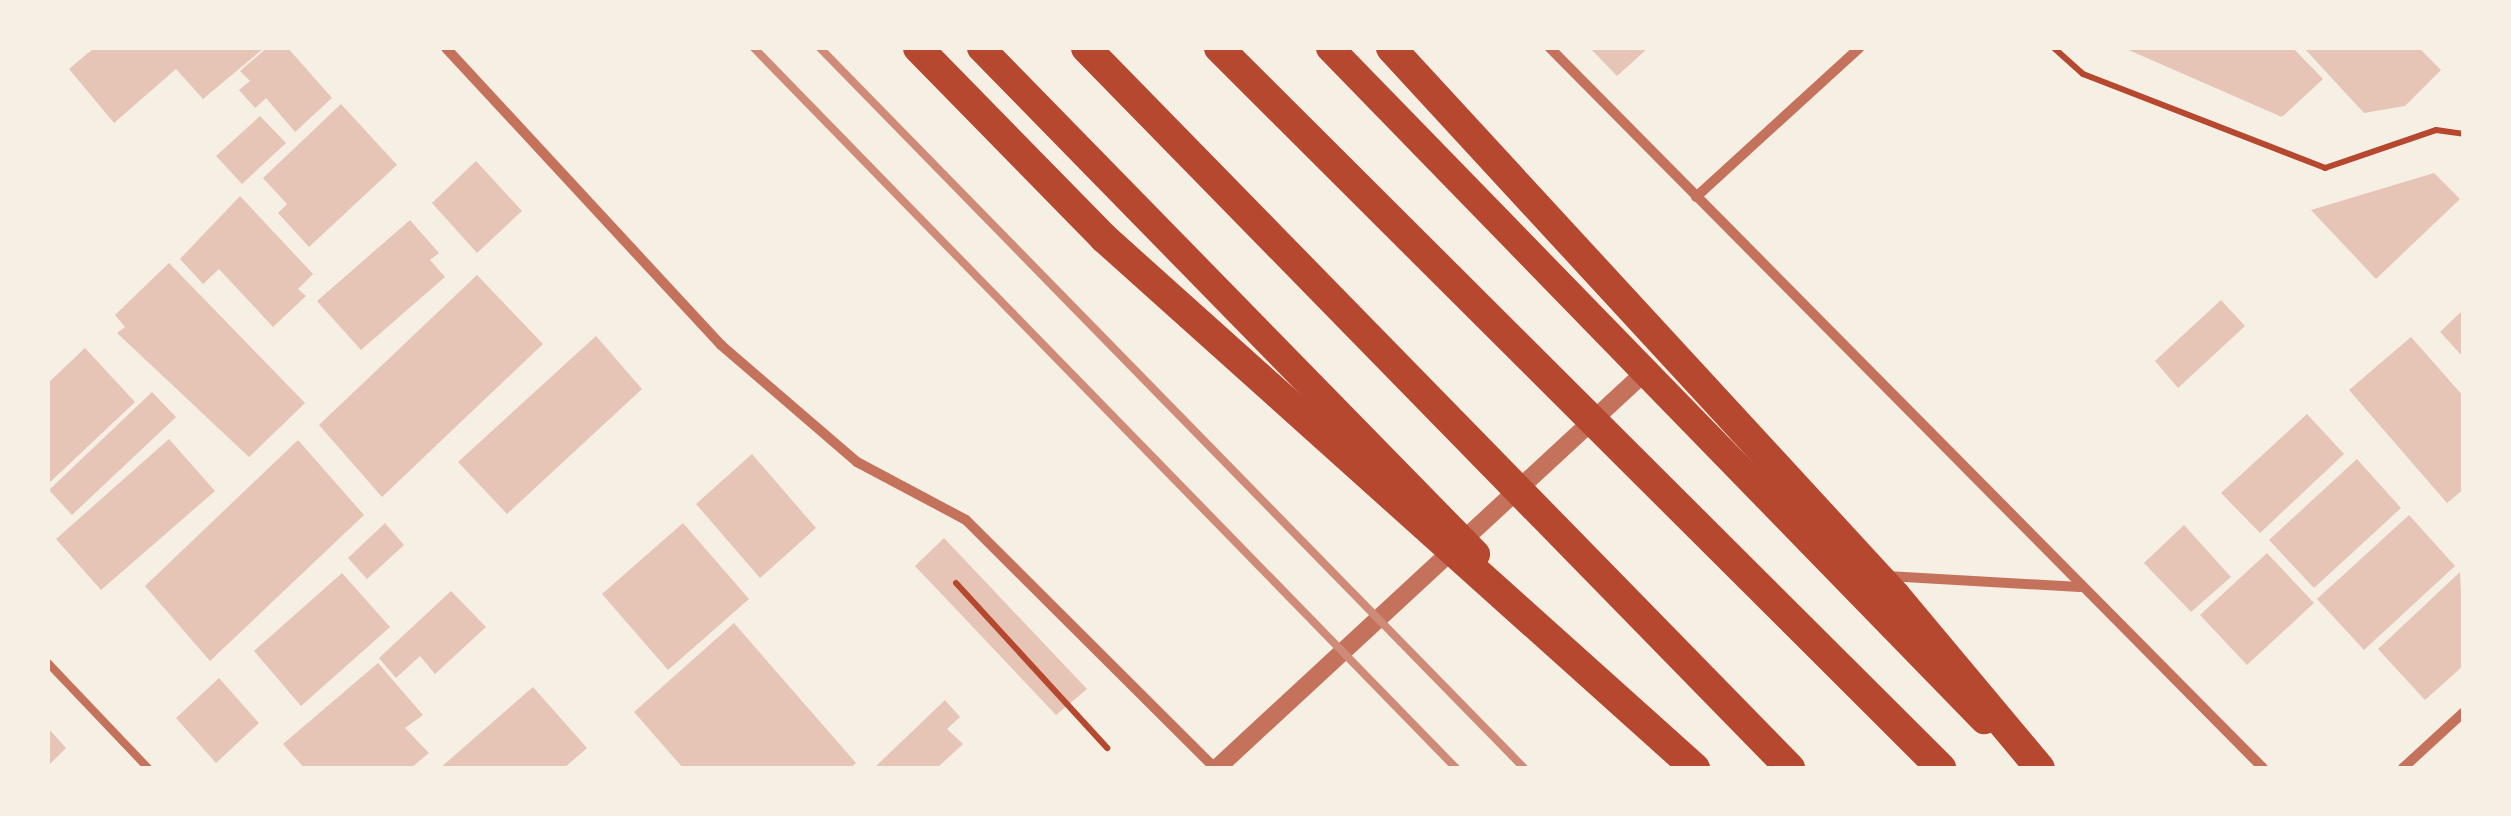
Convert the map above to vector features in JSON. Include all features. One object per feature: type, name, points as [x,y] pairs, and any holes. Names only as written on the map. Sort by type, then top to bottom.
[{"type":"highway","points":[[918,48],[1104,238],[1696,768]]},
{"type":"highway","points":[[981,48],[1686,768]]},
{"type":"highway","points":[[1086,48],[1790,768]]},
{"type":"highway","points":[[1219,48],[1940,768]]},
{"type":"highway","points":[[1330,48],[2032,768]]},
{"type":"highway","points":[[1391,48],[1896,596],[2040,768]]},
{"type":"street","points":[[446,48],[721,345],[858,462],[934,497],[966,520],[1216,768],[1645,372]]},
{"type":"street","points":[[1550,48],[2263,768]]},
{"type":"street","points":[[1696,197],[1859,48]]},
{"type":"street","points":[[1841,574],[2082,588]]},
{"type":"street","points":[[2403,768],[2464,712]]},
{"type":"lane","points":[[48,663],[148,768]]},
{"type":"path","points":[[2054,48],[2082,74],[2325,168],[2436,130],[2464,134]]},
{"type":"path","points":[[942,567],[1107,748]]},
{"type":"building","points":[[94,48],[264,48],[203,99],[176,69],[114,123],[69,69]]},
{"type":"building","points":[[267,48],[288,48],[332,98],[295,132],[266,98],[255,108],[239,90],[250,81],[240,71]]},
{"type":"building","points":[[1590,48],[1648,48],[1617,76]]},
{"type":"building","points":[[2124,48],[2293,48],[2323,79],[2282,117]]},
{"type":"building","points":[[2304,48],[2419,48],[2441,70],[2405,106],[2364,113]]},
{"type":"building","points":[[341,104],[397,165],[309,247],[278,213],[287,204],[263,178]]},
{"type":"building","points":[[260,116],[286,143],[242,184],[216,156]]},
{"type":"building","points":[[476,161],[522,211],[477,253],[432,203]]},
{"type":"building","points":[[2434,173],[2460,199],[2376,279],[2311,210]]},
{"type":"building","points":[[240,196],[313,274],[298,289],[306,296],[273,327],[219,269],[203,284],[180,259]]},
{"type":"building","points":[[410,220],[439,253],[430,260],[445,277],[361,350],[317,301]]},
{"type":"building","points":[[169,263],[305,403],[249,457],[117,333],[125,327],[115,315]]},
{"type":"building","points":[[477,275],[543,344],[382,497],[319,425]]},
{"type":"building","points":[[2221,300],[2245,326],[2178,388],[2155,361]]},
{"type":"building","points":[[2464,309],[2464,358],[2440,332]]},
{"type":"building","points":[[596,336],[642,389],[507,514],[458,462]]},
{"type":"building","points":[[2411,337],[2464,397],[2464,489],[2447,503],[2349,390]]},
{"type":"building","points":[[85,348],[135,402],[48,484],[48,383]]},
{"type":"building","points":[[152,392],[176,417],[72,515],[49,490]]},
{"type":"building","points":[[2307,414],[2344,454],[2260,533],[2221,493]]},
{"type":"building","points":[[169,439],[215,491],[101,590],[56,539]]},
{"type":"building","points":[[298,440],[364,515],[210,661],[145,586]]},
{"type":"building","points":[[752,454],[816,528],[760,578],[696,504]]},
{"type":"building","points":[[2357,459],[2401,508],[2314,588],[2269,540]]},
{"type":"building","points":[[2409,515],[2455,566],[2364,650],[2317,599]]},
{"type":"building","points":[[385,523],[404,545],[367,579],[348,558]]},
{"type":"building","points":[[683,523],[749,599],[668,670],[602,594]]},
{"type":"building","points":[[2184,525],[2231,577],[2191,612],[2144,563]]},
{"type":"building","points":[[944,538],[1087,689],[1056,715],[915,566]]},
{"type":"building","points":[[2267,553],[2314,603],[2247,665],[2200,615]]},
{"type":"building","points":[[2460,572],[2464,665],[2425,700],[2378,649]]},
{"type":"building","points":[[342,573],[390,627],[301,706],[254,651]]},
{"type":"building","points":[[451,591],[486,627],[435,674],[420,656],[396,678],[379,658]]},
{"type":"building","points":[[734,623],[856,763],[850,768],[683,768],[634,712]]},
{"type":"building","points":[[378,663],[423,715],[405,728],[429,753],[411,768],[304,768],[283,744]]},
{"type":"building","points":[[219,678],[259,723],[216,763],[176,718]]},
{"type":"building","points":[[533,687],[587,748],[564,768],[440,768]]},
{"type":"building","points":[[945,700],[960,717],[947,729],[963,744],[937,768],[874,768]]},
{"type":"building","points":[[48,728],[66,748],[48,766]]},
{"type":"railway","points":[[754,48],[1456,768]]},
{"type":"railway","points":[[820,48],[1524,768]]}]
